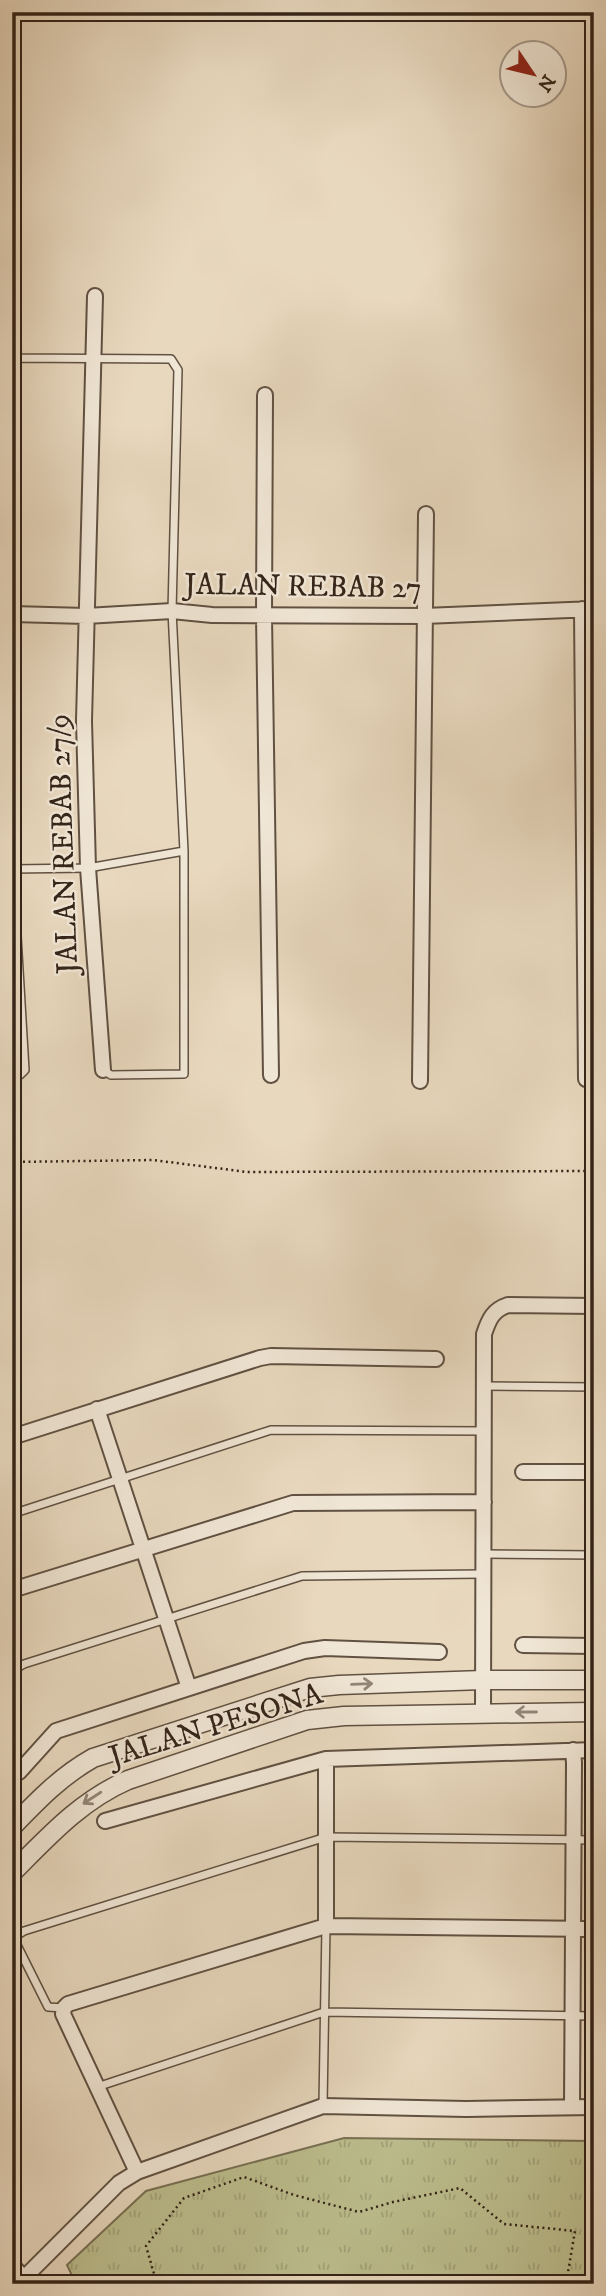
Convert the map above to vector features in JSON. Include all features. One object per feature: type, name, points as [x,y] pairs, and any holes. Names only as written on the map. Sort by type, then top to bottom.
[{"type":"street","name":"JALAN REBAB 27/9","points":[[94,296],[84,720],[88,868],[103,1070]]},
{"type":"street","points":[[265,395],[264,616],[271,1075]]},
{"type":"street","points":[[421,1081],[426,514]]},
{"type":"street","name":"JALAN REBAB 27","points":[[12,614],[86,616],[173,611],[212,615],[424,616],[588,609]]},
{"type":"street","points":[[586,1079],[588,609]]},
{"type":"street","points":[[484,1713],[484,1334],[488,1319],[497,1309],[508,1305],[594,1306]]},
{"type":"street","points":[[12,1437],[244,1362],[271,1356],[436,1359]]},
{"type":"street","points":[[97,1409],[189,1688]]},
{"type":"street","points":[[523,1472],[594,1472]]},
{"type":"street","points":[[12,1590],[280,1507],[304,1502],[484,1502]]},
{"type":"street","points":[[523,1645],[594,1646]]},
{"type":"street","points":[[19,1772],[56,1731],[314,1649],[439,1652]]},
{"type":"street","name":"JALAN PESONA","points":[[12,1827],[51,1787],[93,1758],[310,1688],[483,1680],[594,1680]]},
{"type":"street","name":"JALAN PESONA","points":[[12,1873],[83,1804],[109,1788],[307,1720],[344,1716],[594,1712]]},
{"type":"street","points":[[572,2107],[573,1750]]},
{"type":"street","points":[[106,1821],[326,1759],[594,1750]]},
{"type":"street","points":[[326,1759],[326,1926]]},
{"type":"street","points":[[137,2172],[64,2014],[64,2008],[68,2004],[326,1926],[594,1929]]},
{"type":"street","points":[[12,2265],[24,2281],[120,2183],[137,2172],[323,2106],[466,2109],[594,2107]]},
{"type":"lane","points":[[12,216],[12,510]]},
{"type":"lane","points":[[14,358],[171,359],[178,370],[173,611],[184,851],[184,1074],[110,1075],[103,1070]]},
{"type":"lane","points":[[12,766],[13,869],[25,1070],[20,1075],[12,1075]]},
{"type":"lane","points":[[13,869],[88,868],[184,851]]},
{"type":"lane","points":[[484,1386],[594,1387]]},
{"type":"lane","points":[[12,1514],[279,1429],[484,1431]]},
{"type":"lane","points":[[484,1554],[594,1555]]},
{"type":"lane","points":[[12,1671],[24,1664],[302,1576],[484,1574]]},
{"type":"lane","points":[[64,2008],[48,2007],[16,1943],[16,1936],[24,1931],[326,1837],[594,1840]]},
{"type":"lane","points":[[323,2106],[326,1926]]},
{"type":"lane","points":[[97,2087],[324,2012],[594,2016]]},
{"type":"path","points":[[12,1162],[153,1160],[247,1172],[594,1171]]},
{"type":"path","points":[[157,2284],[146,2246],[184,2198],[244,2177],[294,2195],[359,2212],[460,2188],[504,2224],[575,2231],[566,2284]]},
{"type":"green space","points":[[344,2138],[594,2141],[594,2284],[76,2284],[67,2265],[146,2191]]}]
